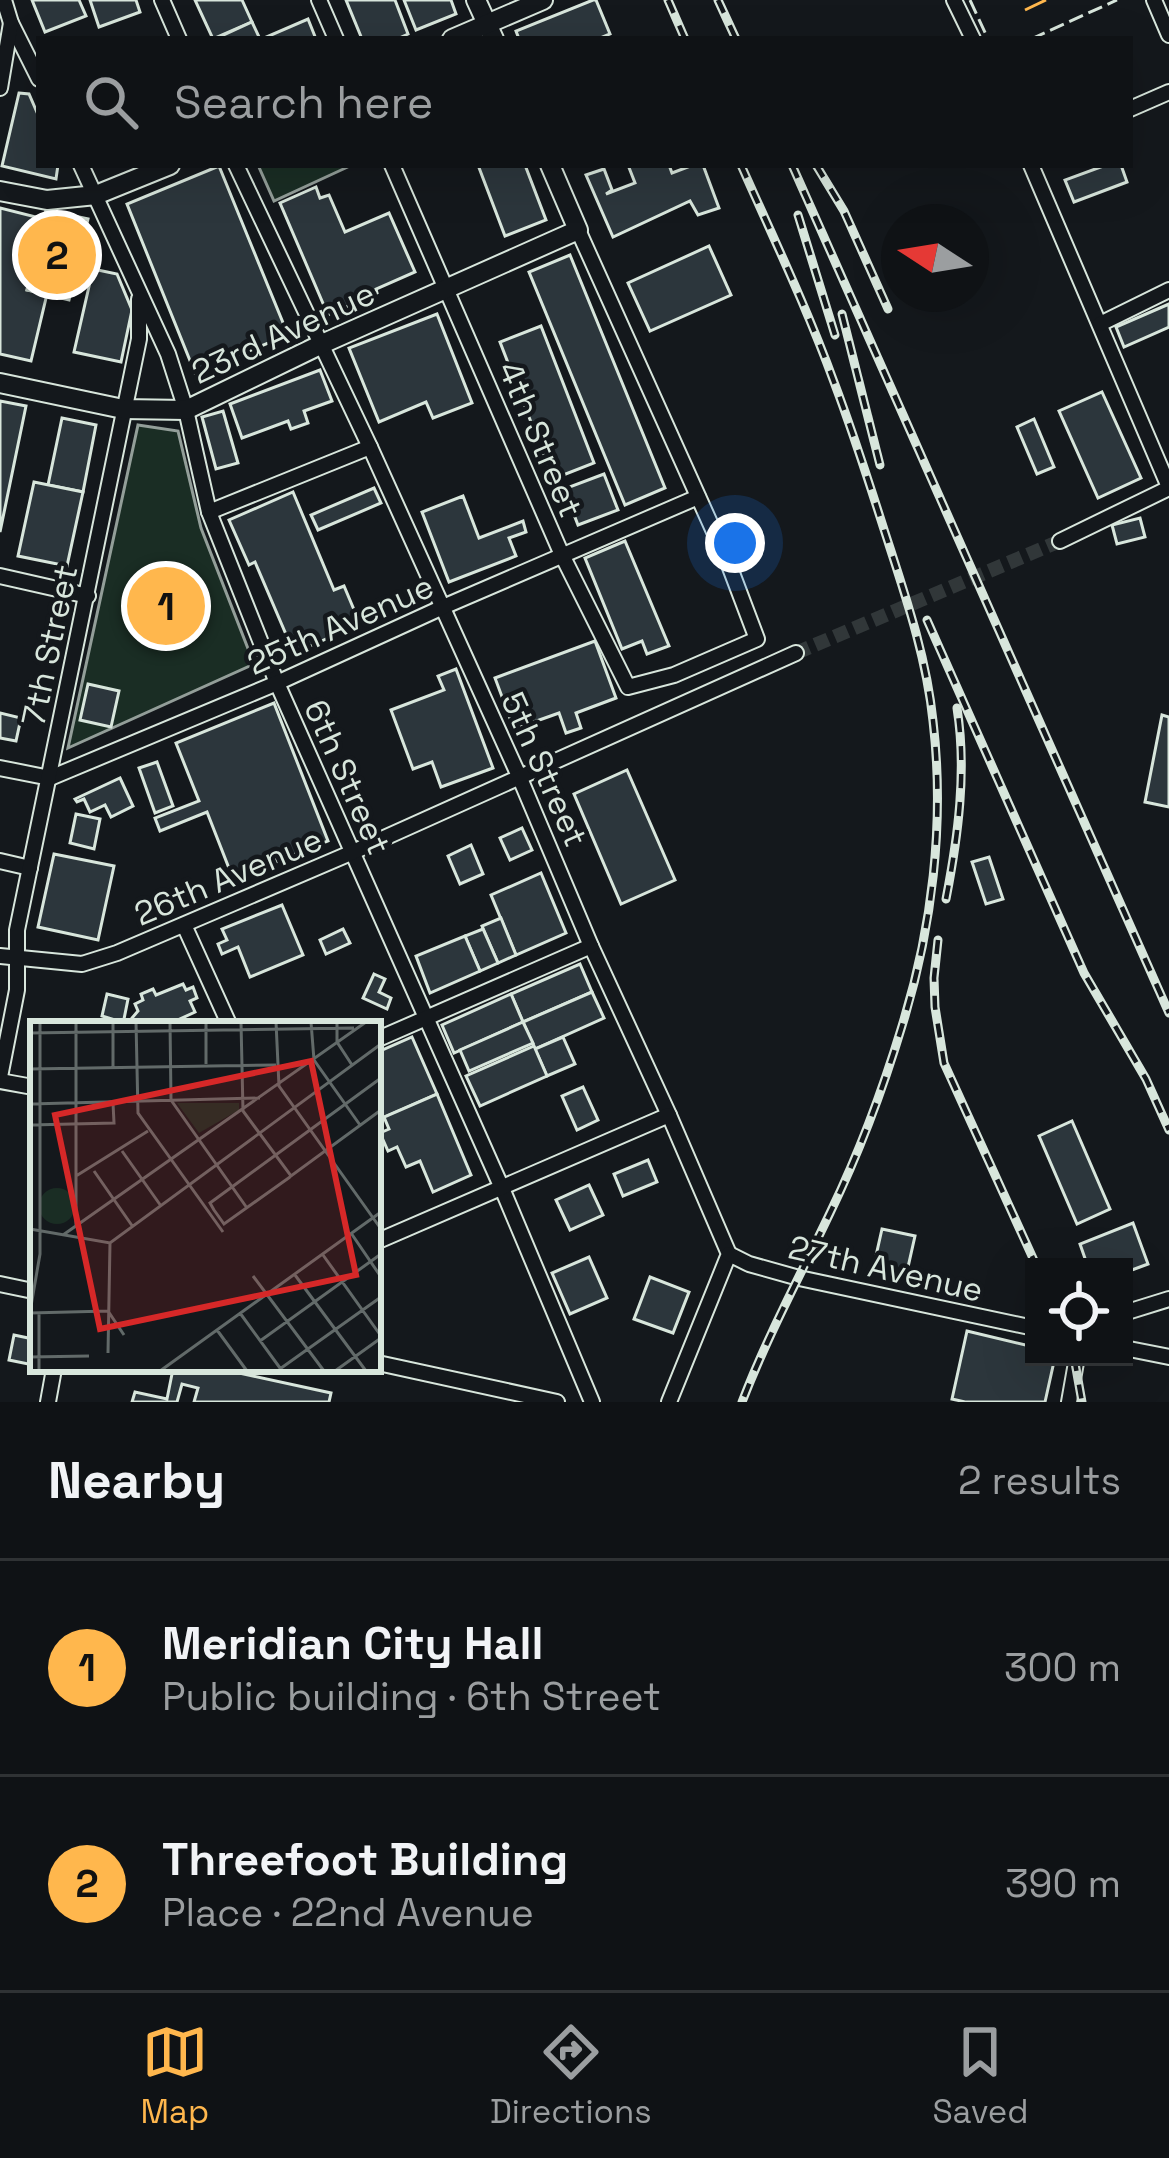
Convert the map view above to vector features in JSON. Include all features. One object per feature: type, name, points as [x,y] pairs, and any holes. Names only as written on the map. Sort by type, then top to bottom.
[{"type":"main road","points":[[476,0],[491,31],[543,0]]},
{"type":"main road","points":[[0,191],[47,200],[96,195],[163,168]]},
{"type":"main road","points":[[551,168],[578,230]]},
{"type":"main road","name":"23rd Avenue","points":[[0,382],[123,409],[186,410],[578,230]]},
{"type":"street","points":[[4,0],[36,73]]},
{"type":"street","points":[[162,0],[178,36]]},
{"type":"street","points":[[319,0],[335,36]]},
{"type":"street","points":[[954,0],[972,36]]},
{"type":"street","points":[[1154,0],[1169,35]]},
{"type":"street","points":[[0,88],[11,23]]},
{"type":"street","points":[[1133,108],[1169,92]]},
{"type":"street","name":"6th Street","points":[[82,168],[168,354],[209,512],[277,683],[592,1402]]},
{"type":"street","name":"5th Street","points":[[237,168],[520,776],[729,1254]]},
{"type":"street","name":"4th Street","points":[[393,168],[562,555],[628,687],[674,674]]},
{"type":"street","points":[[1032,168],[1169,488],[1060,541]]},
{"type":"street","points":[[578,230],[729,565],[757,639],[674,674],[685,702]]},
{"type":"street","points":[[1100,324],[1169,290]]},
{"type":"street","name":"7th Street","points":[[0,1079],[17,990],[16,930],[139,338],[140,294]]},
{"type":"street","points":[[209,512],[370,447]]},
{"type":"street","name":"25th Avenue","points":[[50,778],[698,497]]},
{"type":"street","points":[[0,576],[88,596]]},
{"type":"street","name":"26th Avenue","points":[[0,956],[82,964],[184,926],[796,653]]},
{"type":"street","points":[[0,768],[50,778]]},
{"type":"street","points":[[0,861],[30,868]]},
{"type":"street","points":[[184,926],[228,1021]]},
{"type":"street","points":[[381,1038],[591,946]]},
{"type":"street","points":[[0,1079],[30,1087]]},
{"type":"street","points":[[381,1240],[669,1115]]},
{"type":"street","points":[[669,1402],[729,1254]]},
{"type":"street","name":"27th Avenue","points":[[729,1254],[799,1278],[1025,1326]]},
{"type":"street","points":[[0,1285],[30,1291]]},
{"type":"street","points":[[1133,1310],[1169,1299]]},
{"type":"street","points":[[1133,1350],[1169,1357]]},
{"type":"street","points":[[381,1364],[557,1402]]},
{"type":"street","points":[[1069,1402],[1075,1366]]},
{"type":"street","points":[[48,1402],[53,1372]]},
{"type":"green space","points":[[259,168],[346,168],[274,201]]},
{"type":"green space","points":[[138,425],[178,431],[201,528],[254,664],[68,748]]},
{"type":"building","points":[[32,0],[79,0],[86,16],[45,32]]},
{"type":"building","points":[[90,0],[136,0],[140,12],[99,27]]},
{"type":"building","points":[[195,0],[242,0],[252,22],[212,36]]},
{"type":"building","points":[[346,0],[395,0],[408,34],[361,36]]},
{"type":"building","points":[[404,0],[451,0],[456,14],[416,30]]},
{"type":"building","points":[[596,0],[610,34],[518,36],[516,31]]},
{"type":"building","points":[[308,19],[315,36],[269,36]]},
{"type":"building","points":[[252,22],[259,36],[222,36]]},
{"type":"building","points":[[19,93],[29,94],[36,110],[36,168],[58,168],[56,179],[2,166]]},
{"type":"building","points":[[220,168],[288,335],[195,373],[127,204]]},
{"type":"building","points":[[479,168],[526,168],[546,220],[505,236]]},
{"type":"building","points":[[629,168],[670,168],[672,173],[704,168],[719,208],[698,215],[690,201],[613,237],[586,175],[604,169],[612,190],[606,194],[635,183]]},
{"type":"building","points":[[1098,168],[1122,168],[1127,182],[1074,202],[1065,180]]},
{"type":"building","points":[[316,187],[320,198],[329,195],[345,232],[389,213],[415,272],[328,315],[280,203]]},
{"type":"building","points":[[0,208],[44,219],[27,290],[47,294],[31,361],[0,354]]},
{"type":"building","points":[[46,210],[88,219],[69,300],[27,290]]},
{"type":"building","points":[[709,246],[731,295],[650,331],[628,283]]},
{"type":"building","points":[[570,255],[665,488],[625,505],[529,272]]},
{"type":"building","points":[[93,269],[117,274],[132,310],[121,362],[74,352]]},
{"type":"building","points":[[1169,304],[1169,327],[1124,347],[1116,327]]},
{"type":"building","points":[[437,314],[472,403],[433,418],[426,402],[379,422],[349,348]]},
{"type":"building","points":[[541,326],[594,463],[553,479],[500,342]]},
{"type":"building","points":[[320,370],[332,401],[304,411],[308,423],[291,429],[288,421],[242,438],[230,404]]},
{"type":"building","points":[[1102,392],[1141,478],[1098,498],[1059,411]]},
{"type":"building","points":[[0,401],[26,406],[0,532]]},
{"type":"building","points":[[223,411],[238,463],[216,469],[202,417]]},
{"type":"building","points":[[62,418],[96,425],[83,492],[48,485]]},
{"type":"building","points":[[1034,419],[1054,467],[1037,474],[1017,427]]},
{"type":"building","points":[[604,474],[618,510],[578,525],[564,489]]},
{"type":"building","points":[[34,482],[83,492],[67,566],[18,556]]},
{"type":"building","points":[[374,488],[381,503],[318,530],[311,515]]},
{"type":"building","points":[[293,492],[334,590],[344,586],[360,624],[294,653],[255,562],[249,565],[229,520]]},
{"type":"building","points":[[463,496],[479,538],[523,521],[526,532],[509,538],[516,556],[449,582],[422,512]]},
{"type":"building","points":[[1140,518],[1145,537],[1117,544],[1112,525]]},
{"type":"building","points":[[625,541],[669,646],[647,654],[642,641],[622,649],[585,558]]},
{"type":"building","points":[[184,569],[205,616],[148,643],[127,595]]},
{"type":"building","points":[[595,641],[616,698],[576,713],[581,728],[566,733],[559,713],[514,729],[495,678]]},
{"type":"building","points":[[456,669],[493,768],[441,787],[432,762],[413,769],[391,710],[444,690],[438,676]]},
{"type":"building","points":[[88,684],[119,691],[111,727],[80,720]]},
{"type":"building","points":[[274,703],[328,841],[276,862],[273,855],[261,860],[265,869],[234,881],[207,812],[160,831],[155,818],[199,801],[176,743]]},
{"type":"building","points":[[0,713],[21,718],[16,741],[0,738]]},
{"type":"building","points":[[1162,715],[1169,717],[1169,807],[1145,802]]},
{"type":"building","points":[[157,762],[173,806],[155,813],[139,768]]},
{"type":"building","points":[[627,770],[675,880],[621,904],[574,794]]},
{"type":"building","points":[[120,778],[133,806],[111,817],[105,805],[90,812],[84,799],[75,799]]},
{"type":"building","points":[[76,814],[100,819],[94,849],[70,843]]},
{"type":"building","points":[[522,828],[532,850],[510,860],[500,838]]},
{"type":"building","points":[[471,845],[483,874],[460,884],[448,856]]},
{"type":"building","points":[[54,854],[114,866],[98,940],[38,927]]},
{"type":"building","points":[[989,857],[1003,899],[986,904],[972,862]]},
{"type":"building","points":[[541,873],[566,933],[516,955],[491,895]]},
{"type":"building","points":[[282,905],[303,955],[250,977],[238,947],[222,954],[218,944],[227,940],[222,929]]},
{"type":"building","points":[[501,918],[516,955],[498,963],[482,926]]},
{"type":"building","points":[[343,929],[350,943],[326,954],[320,940]]},
{"type":"building","points":[[483,929],[498,963],[480,971],[465,936]]},
{"type":"building","points":[[465,936],[480,971],[430,993],[416,956]]},
{"type":"building","points":[[580,964],[592,992],[523,1022],[511,994]]},
{"type":"building","points":[[374,974],[385,979],[379,992],[391,998],[387,1009],[363,998]]},
{"type":"building","points":[[183,984],[186,990],[193,987],[197,998],[190,1001],[195,1012],[176,1021],[133,1021],[138,1011],[135,1004],[143,1000],[141,994],[153,989],[156,995]]},
{"type":"building","points":[[592,992],[604,1018],[535,1049],[523,1022]]},
{"type":"building","points":[[107,994],[128,999],[124,1021],[102,1016]]},
{"type":"building","points":[[511,994],[523,1022],[454,1053],[442,1025]]},
{"type":"building","points":[[523,1022],[533,1043],[469,1071],[460,1050]]},
{"type":"building","points":[[412,1037],[437,1094],[381,1119],[381,1051]]},
{"type":"building","points":[[563,1037],[575,1064],[547,1076],[535,1049]]},
{"type":"building","points":[[534,1046],[547,1076],[480,1106],[466,1076]]},
{"type":"building","points":[[583,1087],[598,1120],[577,1130],[562,1096]]},
{"type":"building","points":[[437,1094],[471,1175],[433,1192],[420,1161],[406,1167],[397,1147],[388,1151],[381,1135],[389,1129],[384,1117]]},
{"type":"building","points":[[1072,1121],[1110,1209],[1077,1224],[1039,1136]]},
{"type":"building","points":[[648,1160],[657,1182],[623,1196],[614,1174]]},
{"type":"building","points":[[589,1185],[603,1215],[570,1230],[556,1200]]},
{"type":"building","points":[[1133,1223],[1148,1264],[1133,1270],[1133,1258],[1085,1258],[1080,1244]]},
{"type":"building","points":[[882,1229],[915,1236],[906,1276],[873,1269]]},
{"type":"building","points":[[589,1257],[607,1298],[570,1314],[552,1273]]},
{"type":"building","points":[[650,1277],[689,1292],[673,1333],[634,1319]]},
{"type":"building","points":[[967,1331],[1025,1345],[1025,1366],[1053,1366],[1045,1402],[952,1399]]},
{"type":"building","points":[[14,1335],[30,1338],[30,1364],[9,1360]]},
{"type":"building","points":[[172,1372],[235,1372],[331,1393],[329,1402],[194,1402],[198,1388],[182,1384],[177,1402],[132,1402],[135,1392],[167,1399]]},
{"type":"tunnel","points":[[796,653],[1060,541]]},
{"type":"railway","points":[[668,0],[684,36]]},
{"type":"railway","points":[[718,0],[735,36]]},
{"type":"railway","points":[[742,168],[824,354],[905,594],[930,695],[937,798],[928,914],[895,1050],[851,1167],[742,1402]]},
{"type":"railway","points":[[793,168],[1169,1013]]},
{"type":"railway","points":[[818,168],[844,211],[881,293]]},
{"type":"railway","points":[[798,215],[835,335]]},
{"type":"railway","points":[[842,314],[880,465]]},
{"type":"railway","points":[[927,620],[1084,973],[1146,1079],[1169,1130]]},
{"type":"railway","points":[[946,899],[960,804],[957,708]]},
{"type":"railway","points":[[938,940],[935,1007],[944,1063],[1033,1258]]},
{"type":"railway","points":[[1076,1366],[1082,1402]]},
{"type":"fence","points":[[970,0],[987,36]]},
{"type":"fence","points":[[1038,36],[1117,0]]},
{"type":"power","points":[[1025,10],[1046,0]]},
{"type":"place","name":"Threefoot Building","points":[[57,255]]},
{"type":"place","name":"Meridian City Hall","points":[[166,606]]}]
